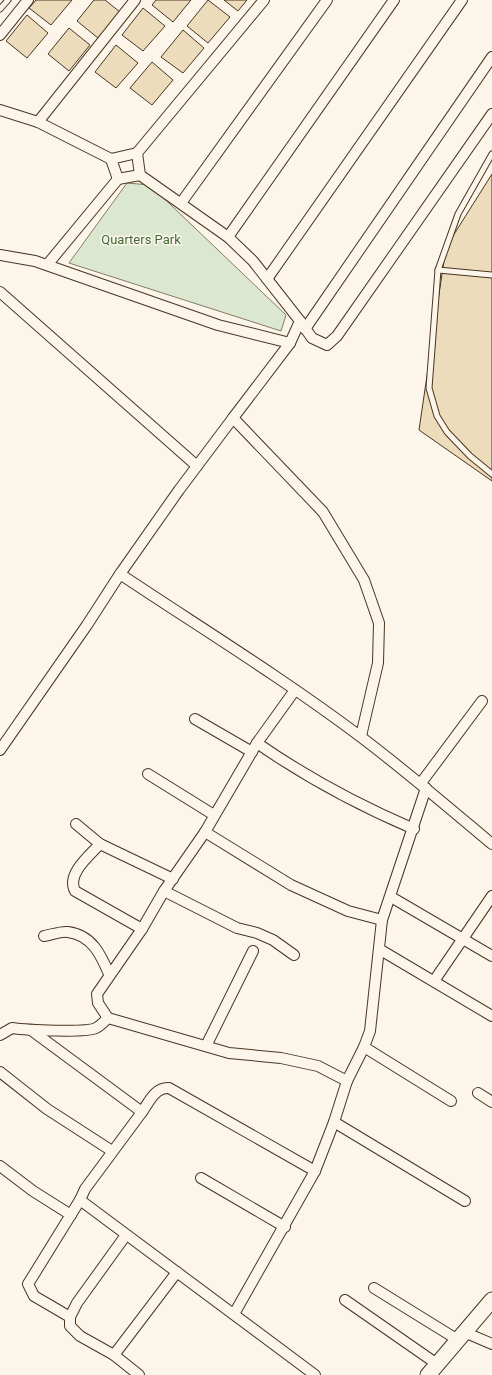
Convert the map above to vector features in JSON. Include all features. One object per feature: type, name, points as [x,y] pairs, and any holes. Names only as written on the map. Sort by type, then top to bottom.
[{"type":"street","points":[[0,35],[28,0]]},
{"type":"street","points":[[38,122],[135,0]]},
{"type":"street","points":[[0,110],[38,122],[111,159],[137,153],[264,0]]},
{"type":"street","points":[[181,203],[327,0]]},
{"type":"street","points":[[228,237],[394,0]]},
{"type":"street","points":[[267,279],[462,0]]},
{"type":"street","points":[[0,750],[88,625],[120,574],[232,418],[303,325],[492,57]]},
{"type":"street","points":[[47,265],[118,180],[140,175],[228,237],[253,261],[312,338],[327,345],[333,340],[492,114]]},
{"type":"street","points":[[137,153],[140,175]]},
{"type":"street","points":[[111,159],[118,180]]},
{"type":"street","points":[[0,255],[35,261],[218,325],[290,343]]},
{"type":"street","points":[[0,292],[197,466]]},
{"type":"street","points":[[232,418],[323,512],[364,580],[379,623],[378,663],[361,736]]},
{"type":"street","points":[[120,574],[295,690],[361,736],[424,786],[492,844]]},
{"type":"street","points":[[295,690],[254,747],[205,832],[164,892],[118,966],[109,974],[97,994],[98,1003],[108,1018],[229,1053],[281,1058],[318,1066],[347,1081]]},
{"type":"street","points":[[234,1314],[285,1227],[315,1171],[334,1122],[347,1081],[364,1047],[370,1031],[382,920],[414,829],[424,786],[482,701]]},
{"type":"street","points":[[195,719],[254,747],[337,793],[414,829]]},
{"type":"street","points":[[148,774],[214,815]]},
{"type":"street","points":[[76,824],[100,844],[173,879]]},
{"type":"street","points":[[205,832],[291,885],[348,911],[382,920]]},
{"type":"street","points":[[100,844],[73,876],[72,886],[75,891],[142,929]]},
{"type":"street","points":[[164,892],[237,928],[257,933],[273,940],[294,955]]},
{"type":"street","points":[[434,981],[492,896]]},
{"type":"street","points":[[391,897],[464,938],[492,956]]},
{"type":"street","points":[[44,936],[68,932],[82,936],[98,950],[109,974]]},
{"type":"street","points":[[379,949],[492,1016]]},
{"type":"street","points":[[206,1046],[253,951]]},
{"type":"street","points":[[0,1035],[12,1028],[31,1030],[85,1031],[96,1028],[108,1018]]},
{"type":"street","points":[[31,1030],[142,1112]]},
{"type":"street","points":[[364,1047],[451,1101]]},
{"type":"street","points":[[0,1072],[47,1109],[112,1151]]},
{"type":"street","points":[[70,1317],[34,1296],[28,1284],[80,1200],[85,1189],[156,1091],[169,1088],[315,1171]]},
{"type":"street","points":[[478,1093],[492,1102]]},
{"type":"street","points":[[334,1122],[465,1201]]},
{"type":"street","points":[[0,1166],[71,1215]]},
{"type":"street","points":[[201,1178],[285,1227]]},
{"type":"street","points":[[80,1200],[315,1375]]},
{"type":"street","points":[[126,1235],[77,1303],[70,1317],[70,1326],[80,1336],[114,1355],[139,1375]]},
{"type":"street","points":[[114,1355],[177,1272]]},
{"type":"street","points":[[374,1288],[461,1336],[492,1344]]},
{"type":"street","points":[[346,1300],[432,1369],[492,1300]]},
{"type":"lane","points":[[0,10],[8,0]]},
{"type":"lane","points":[[492,154],[458,214],[438,270],[429,388],[437,416],[447,432],[470,456],[492,474]]},
{"type":"lane","points":[[438,270],[492,275]]},
{"type":"green space","name":"Quarters Park","points":[[127,183],[150,185],[286,315],[281,331],[69,263]]},
{"type":"building","points":[[36,0],[72,0],[51,25],[29,8]]},
{"type":"building","points":[[94,0],[105,0],[120,12],[98,38],[77,21]]},
{"type":"building","points":[[156,0],[191,0],[173,22],[152,5]]},
{"type":"building","points":[[208,0],[230,17],[208,43],[187,26]]},
{"type":"building","points":[[224,0],[247,0],[238,11]]},
{"type":"building","points":[[143,8],[165,26],[143,51],[122,35]]},
{"type":"building","points":[[27,15],[48,33],[27,58],[6,41]]},
{"type":"building","points":[[69,28],[90,45],[69,71],[48,54]]},
{"type":"building","points":[[183,30],[204,48],[183,73],[161,57]]},
{"type":"building","points":[[116,45],[138,63],[116,88],[95,72]]},
{"type":"building","points":[[152,62],[173,80],[152,105],[130,88]]},
{"type":"building","points":[[492,174],[492,481],[419,430],[446,247]]}]
